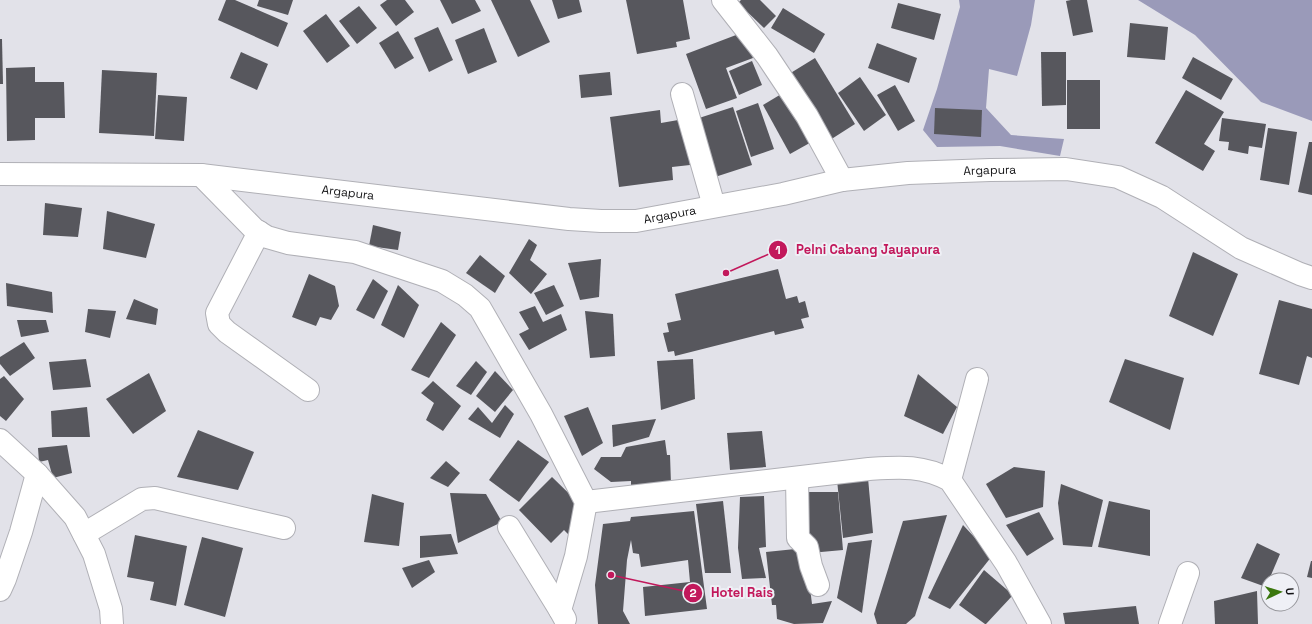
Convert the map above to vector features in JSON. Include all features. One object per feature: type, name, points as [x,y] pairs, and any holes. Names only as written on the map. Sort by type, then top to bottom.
[{"type":"main road","points":[[723,0],[767,56],[808,116],[842,180]]},
{"type":"main road","points":[[682,94],[714,206]]},
{"type":"main road","name":"Argapura","points":[[0,174],[201,175],[569,219],[636,221],[783,194],[842,180],[908,174],[990,170],[1066,169],[1118,177],[1162,197],[1241,248],[1312,278]]},
{"type":"main road","points":[[201,175],[254,229],[267,236],[288,243],[355,252],[442,281],[465,295],[480,308],[541,414],[586,502],[564,617]]},
{"type":"main road","points":[[259,232],[217,313],[219,324],[227,332],[308,390]]},
{"type":"main road","points":[[950,480],[977,379]]},
{"type":"main road","points":[[0,440],[37,474],[75,517],[94,554],[111,609],[112,624]]},
{"type":"main road","points":[[586,502],[869,469],[904,467],[938,474],[950,480],[1006,563],[1040,624]]},
{"type":"main road","points":[[0,590],[5,579],[37,474]]},
{"type":"main road","points":[[797,478],[798,538],[807,547],[811,566],[818,585]]},
{"type":"main road","points":[[84,534],[142,499],[155,498],[284,528]]},
{"type":"main road","points":[[509,527],[564,617]]},
{"type":"main road","points":[[1170,624],[1188,573]]},
{"type":"shaded area","points":[[959,0],[1035,0],[1031,25],[1017,76],[989,69],[986,108],[1011,135],[1064,139],[1060,156],[1000,146],[937,147],[923,130],[937,89],[960,7]]},
{"type":"shaded area","points":[[1138,0],[1312,0],[1312,121],[1261,102],[1195,35]]},
{"type":"building","points":[[226,0],[235,0],[288,23],[278,47],[218,20]]},
{"type":"building","points":[[259,0],[293,0],[288,15],[257,6]]},
{"type":"building","points":[[387,0],[405,0],[414,12],[396,26],[380,5]]},
{"type":"building","points":[[440,0],[475,0],[481,11],[452,24]]},
{"type":"building","points":[[491,0],[530,0],[550,42],[518,57]]},
{"type":"building","points":[[552,0],[579,0],[582,12],[558,19]]},
{"type":"building","points":[[626,0],[683,0],[690,39],[676,42],[677,47],[637,54]]},
{"type":"building","points":[[741,0],[760,0],[776,16],[764,28],[738,3]]},
{"type":"building","points":[[1087,0],[1093,32],[1073,36],[1066,1]]},
{"type":"building","points":[[898,3],[941,14],[934,40],[891,28]]},
{"type":"building","points":[[359,6],[377,28],[357,44],[339,21]]},
{"type":"building","points":[[783,8],[825,34],[814,53],[771,28]]},
{"type":"building","points":[[326,14],[350,46],[327,63],[303,31]]},
{"type":"building","points":[[1130,23],[1168,27],[1165,60],[1127,57]]},
{"type":"building","points":[[438,27],[453,60],[429,72],[414,38]]},
{"type":"building","points":[[484,28],[497,62],[468,74],[455,40]]},
{"type":"building","points":[[398,31],[414,58],[395,69],[379,43]]},
{"type":"building","points":[[744,32],[753,58],[726,68],[737,98],[706,109],[686,54]]},
{"type":"building","points":[[0,39],[2,39],[3,84],[0,84]]},
{"type":"building","points":[[877,43],[917,58],[909,83],[868,68]]},
{"type":"building","points":[[241,52],[268,64],[257,90],[230,78]]},
{"type":"building","points":[[1041,52],[1066,52],[1066,105],[1042,106]]},
{"type":"building","points":[[1193,57],[1233,79],[1221,100],[1182,78]]},
{"type":"building","points":[[815,58],[855,124],[830,140],[789,74]]},
{"type":"building","points":[[752,61],[762,85],[739,95],[729,71]]},
{"type":"building","points":[[35,67],[35,82],[64,82],[65,118],[35,118],[35,140],[7,141],[6,68]]},
{"type":"building","points":[[102,70],[157,73],[154,136],[99,133]]},
{"type":"building","points":[[610,72],[612,95],[581,98],[579,75]]},
{"type":"building","points":[[860,77],[886,115],[864,131],[838,93]]},
{"type":"building","points":[[1067,80],[1100,80],[1100,129],[1067,129]]},
{"type":"building","points":[[895,85],[915,121],[898,131],[877,95]]},
{"type":"building","points":[[788,90],[815,140],[790,154],[763,105]]},
{"type":"building","points":[[1186,90],[1224,112],[1204,144],[1215,151],[1203,171],[1155,143]]},
{"type":"building","points":[[158,95],[187,97],[184,141],[155,139]]},
{"type":"building","points":[[758,103],[774,149],[751,157],[736,111]]},
{"type":"building","points":[[733,107],[752,165],[715,177],[696,119]]},
{"type":"building","points":[[935,108],[982,110],[981,137],[934,134]]},
{"type":"building","points":[[660,110],[661,123],[684,119],[690,165],[672,167],[673,180],[619,187],[610,117]]},
{"type":"building","points":[[1222,118],[1266,124],[1262,148],[1249,146],[1248,154],[1228,150],[1229,142],[1219,141]]},
{"type":"building","points":[[1268,128],[1297,132],[1289,185],[1260,180]]},
{"type":"building","points":[[1309,142],[1312,142],[1312,195],[1298,192]]},
{"type":"building","points":[[45,203],[82,208],[78,237],[43,235]]},
{"type":"building","points":[[107,211],[155,224],[146,258],[103,249]]},
{"type":"building","points":[[373,225],[401,232],[398,250],[369,246]]},
{"type":"building","points":[[529,239],[537,245],[530,260],[547,274],[531,294],[509,273]]},
{"type":"building","points":[[1193,252],[1238,274],[1213,336],[1169,316]]},
{"type":"building","points":[[480,255],[505,276],[495,293],[466,273]]},
{"type":"building","points":[[601,259],[599,297],[580,300],[568,263]]},
{"type":"building","points":[[778,269],[786,299],[797,296],[799,303],[805,301],[809,317],[801,319],[804,328],[775,335],[774,331],[675,356],[674,351],[668,352],[663,333],[669,332],[667,323],[681,320],[675,294]]},
{"type":"building","points":[[309,274],[335,286],[339,306],[331,320],[320,317],[316,326],[292,317]]},
{"type":"building","points":[[373,279],[388,291],[374,319],[356,310]]},
{"type":"building","points":[[6,283],[52,292],[53,313],[7,306]]},
{"type":"building","points":[[398,285],[419,305],[404,338],[381,325]]},
{"type":"building","points":[[554,285],[564,306],[546,315],[534,293]]},
{"type":"building","points":[[134,299],[158,309],[156,325],[126,319]]},
{"type":"building","points":[[1279,300],[1312,309],[1312,358],[1307,356],[1299,385],[1259,374]]},
{"type":"building","points":[[535,306],[543,322],[561,314],[567,330],[529,350],[519,334],[529,329],[519,312]]},
{"type":"building","points":[[88,309],[116,311],[110,338],[85,332]]},
{"type":"building","points":[[585,311],[613,314],[615,356],[590,358]]},
{"type":"building","points":[[17,320],[46,320],[49,332],[21,337]]},
{"type":"building","points":[[441,322],[456,335],[429,378],[411,370]]},
{"type":"building","points":[[24,342],[35,358],[10,376],[0,364],[0,357]]},
{"type":"building","points":[[86,359],[91,387],[53,390],[49,362]]},
{"type":"building","points":[[693,359],[695,399],[661,410],[657,361]]},
{"type":"building","points":[[1125,359],[1184,378],[1170,430],[1109,402]]},
{"type":"building","points":[[476,361],[487,372],[471,395],[456,386]]},
{"type":"building","points":[[495,371],[513,390],[495,412],[476,396]]},
{"type":"building","points":[[149,373],[166,411],[133,434],[106,399]]},
{"type":"building","points":[[918,374],[957,407],[943,434],[904,416]]},
{"type":"building","points":[[4,376],[24,399],[6,421],[0,416],[0,379]]},
{"type":"building","points":[[433,381],[461,406],[443,431],[426,420],[434,403],[421,393]]},
{"type":"building","points":[[505,405],[514,414],[500,438],[468,419],[478,407],[492,423]]},
{"type":"building","points":[[87,407],[90,437],[52,437],[51,411]]},
{"type":"building","points":[[588,407],[603,443],[582,456],[564,416]]},
{"type":"building","points":[[656,419],[649,437],[613,447],[612,425]]},
{"type":"building","points":[[198,430],[254,452],[238,490],[177,477]]},
{"type":"building","points":[[762,431],[766,467],[730,470],[727,433]]},
{"type":"building","points":[[518,440],[549,462],[519,502],[489,480]]},
{"type":"building","points":[[665,440],[667,455],[670,455],[671,484],[631,487],[631,481],[611,482],[594,469],[601,457],[621,457],[626,447]]},
{"type":"building","points":[[67,445],[72,473],[53,478],[48,460],[39,462],[38,448]]},
{"type":"building","points":[[446,461],[460,473],[448,487],[430,478]]},
{"type":"building","points":[[1014,467],[1045,471],[1043,507],[1006,518],[986,484]]},
{"type":"building","points":[[552,477],[591,515],[570,536],[564,530],[551,543],[519,510]]},
{"type":"building","points":[[868,478],[873,533],[843,538],[837,480]]},
{"type":"building","points":[[1061,484],[1103,500],[1092,547],[1063,545],[1058,503]]},
{"type":"building","points":[[800,492],[838,492],[843,550],[810,553]]},
{"type":"building","points":[[450,493],[486,494],[502,522],[458,543]]},
{"type":"building","points":[[372,494],[404,503],[399,546],[364,542]]},
{"type":"building","points":[[764,496],[766,547],[759,548],[766,578],[742,579],[738,548],[740,497]]},
{"type":"building","points":[[723,501],[731,573],[705,573],[696,504]]},
{"type":"building","points":[[1109,501],[1150,510],[1150,556],[1098,547]]},
{"type":"building","points":[[694,511],[707,609],[645,616],[643,587],[690,582],[688,560],[641,567],[639,554],[633,553],[631,540],[627,560],[623,611],[630,624],[598,624],[595,585],[603,524],[630,521],[631,517]]},
{"type":"building","points":[[1039,512],[1054,539],[1027,556],[1006,525]]},
{"type":"building","points":[[947,515],[915,616],[906,624],[877,624],[874,614],[903,521]]},
{"type":"building","points":[[963,525],[992,556],[950,609],[928,598]]},
{"type":"building","points":[[451,534],[458,554],[420,558],[420,536]]},
{"type":"building","points":[[135,535],[187,546],[176,606],[150,600],[154,582],[127,577]]},
{"type":"building","points":[[202,537],[243,548],[225,617],[184,605]]},
{"type":"building","points":[[872,540],[862,613],[837,598],[848,543]]},
{"type":"building","points":[[1257,543],[1280,554],[1272,572],[1260,572],[1260,585],[1241,578]]},
{"type":"building","points":[[805,548],[812,604],[832,601],[823,623],[794,624],[777,619],[776,605],[772,605],[766,552]]},
{"type":"building","points":[[429,560],[435,572],[412,588],[402,568]]},
{"type":"building","points":[[1312,561],[1312,578],[1307,577]]},
{"type":"building","points":[[984,570],[1013,595],[986,624],[959,605]]},
{"type":"building","points":[[1257,591],[1258,624],[1215,624],[1214,601]]},
{"type":"building","points":[[1136,606],[1139,624],[1065,624],[1063,613]]},
{"type":"place","name":"Pelni Cabang Jayapura","points":[[726,273]]},
{"type":"place","name":"Hotel Rais","points":[[611,575]]}]
